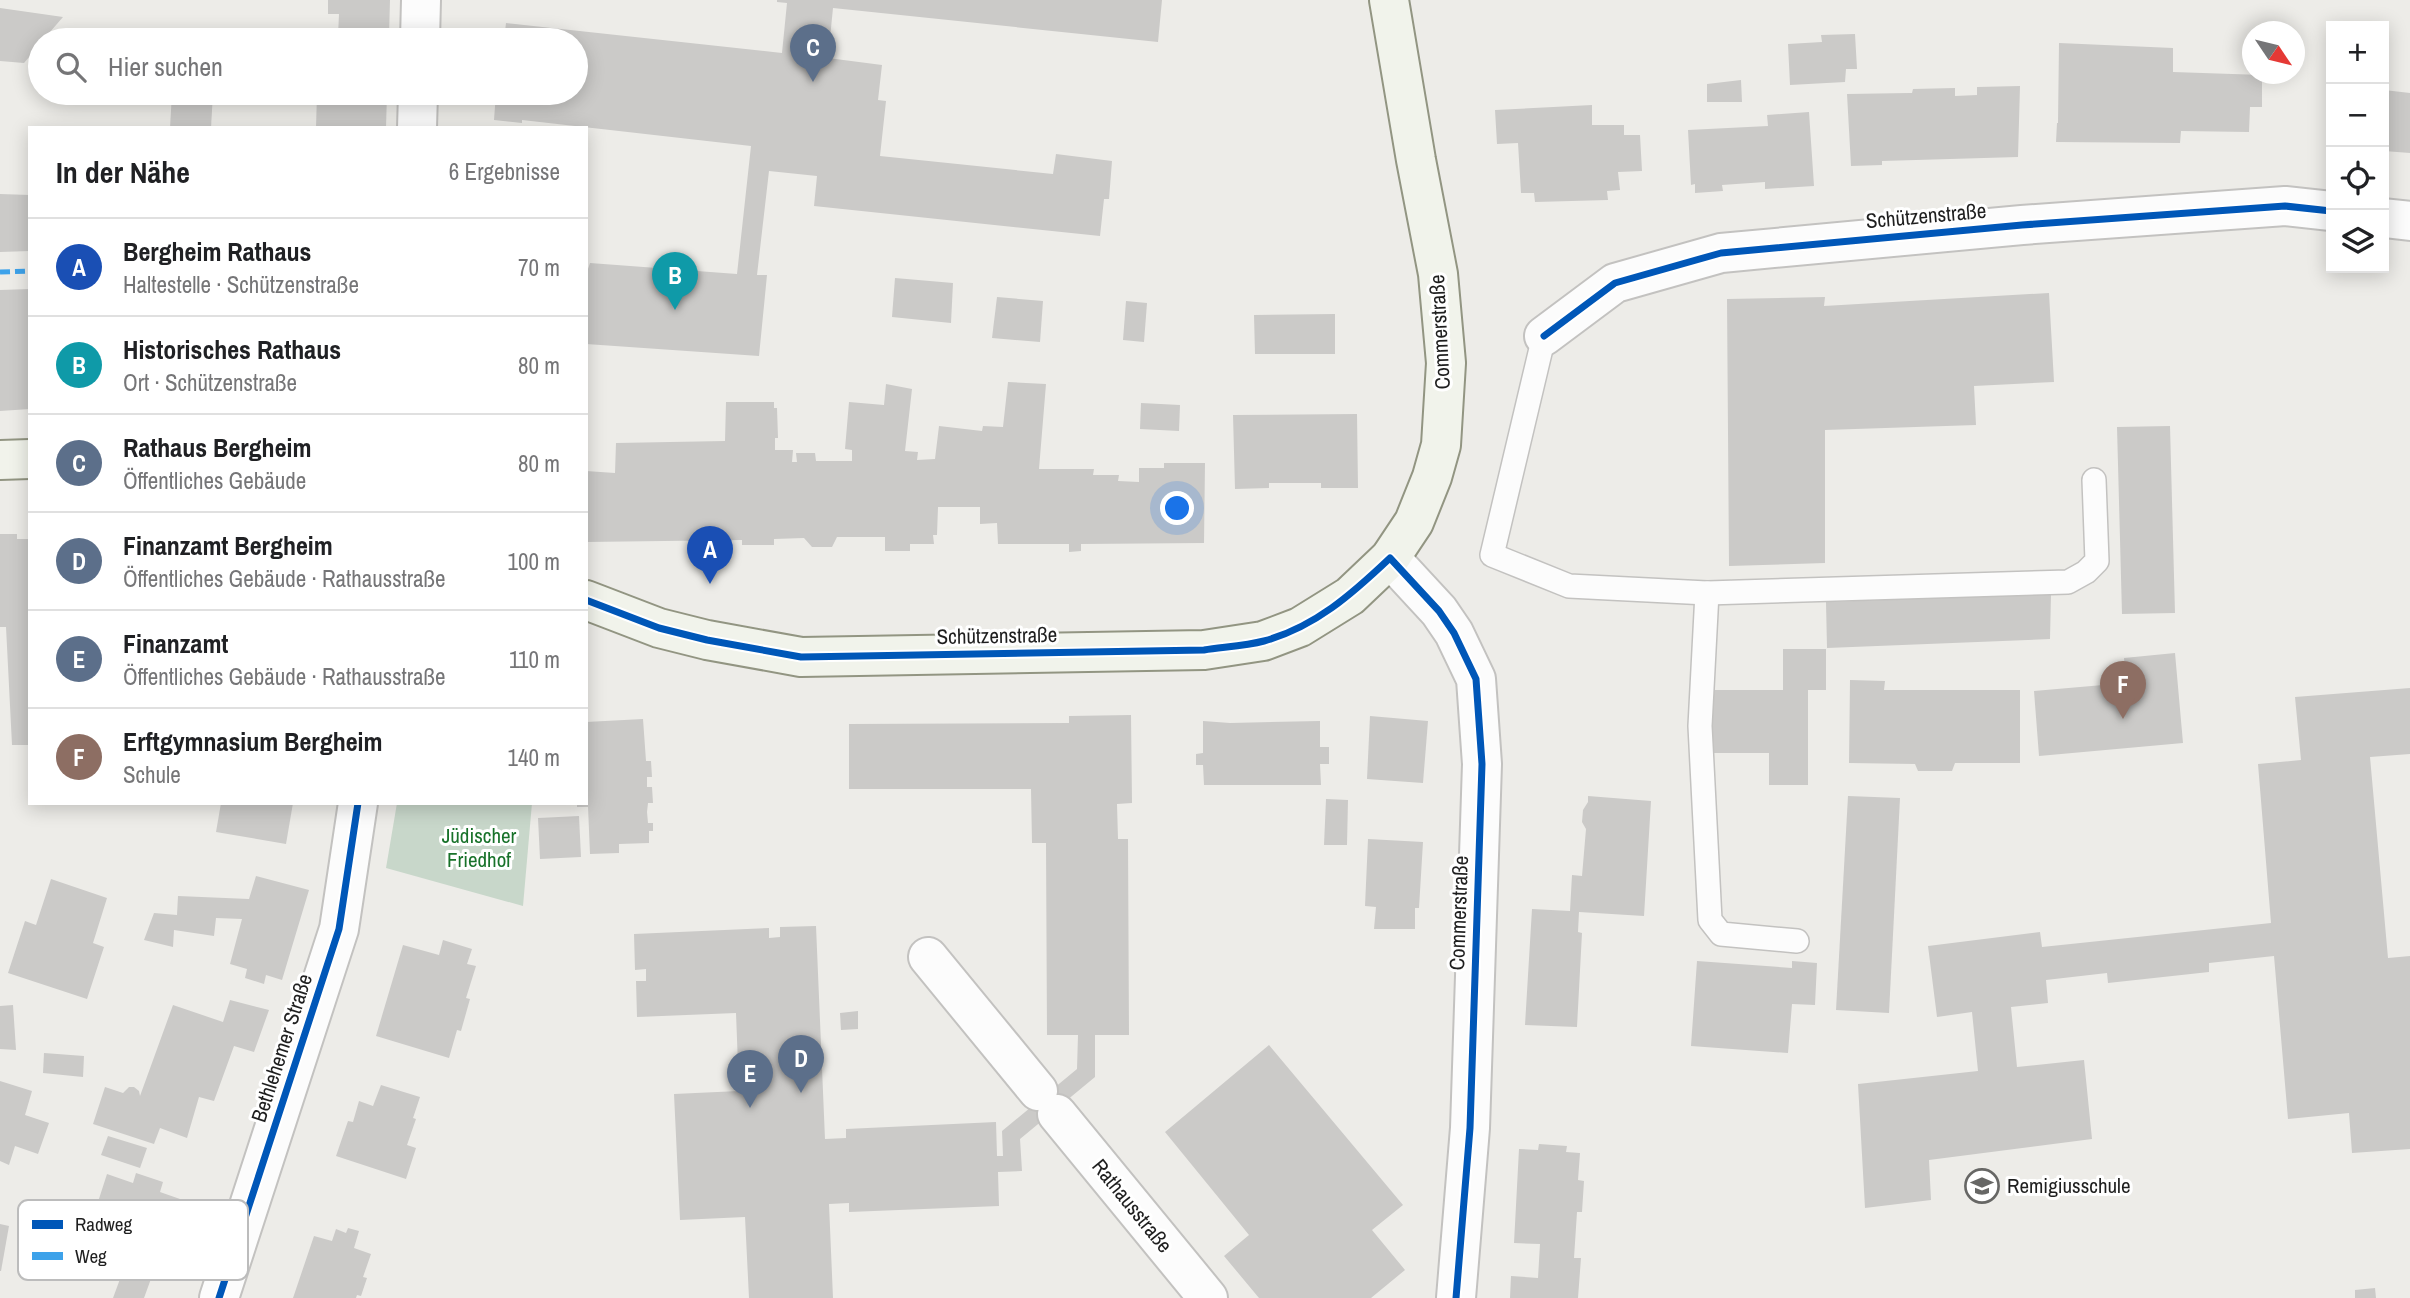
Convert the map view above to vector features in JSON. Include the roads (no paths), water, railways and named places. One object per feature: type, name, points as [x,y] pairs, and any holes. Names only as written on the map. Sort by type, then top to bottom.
[{"type":"main road","name":"Commerstraße","points":[[1389,0],[1413,147],[1438,274],[1446,363],[1441,445],[1432,477],[1414,522],[1390,558]]},
{"type":"main road","points":[[0,460],[28,459]]},
{"type":"main road","name":"Schützenstraße","points":[[588,601],[659,628],[707,640],[801,657],[1204,650],[1263,641],[1300,627],[1350,596],[1390,558]]},
{"type":"street","points":[[420,28],[421,0]]},
{"type":"street","points":[[417,126],[418,105]]},
{"type":"street","name":"Schützenstraße","points":[[1544,336],[1615,283],[1721,253],[2022,225],[2285,206],[2326,210]]},
{"type":"street","points":[[2389,219],[2410,221]]},
{"type":"street","name":"Commerstraße","points":[[1390,558],[1439,611],[1454,633],[1476,679],[1482,764],[1469,1128],[1456,1298]]},
{"type":"street","name":"Bethlehemer Straße","points":[[248,1209],[339,929],[358,805]]},
{"type":"street","name":"Rathausstraße","points":[[928,957],[1208,1298]]},
{"type":"street","name":"Bethlehemer Straße","points":[[219,1298],[225,1280]]},
{"type":"lane","name":"Schützenstraße","points":[[1544,336],[1492,555],[1569,586],[1707,593]]},
{"type":"lane","points":[[1797,941],[1721,934],[1710,920],[1700,726],[1707,593],[2068,582],[2086,572],[2096,561],[2094,480]]},
{"type":"place","name":"Rathaus Bergheim","points":[[813,82]]},
{"type":"place","name":"Historisches Rathaus","points":[[675,310]]},
{"type":"place","name":"Bergheim Rathaus","points":[[710,584]]},
{"type":"place","name":"Erftgymnasium Bergheim","points":[[2123,719]]},
{"type":"place","name":"Finanzamt Bergheim","points":[[801,1093]]},
{"type":"place","name":"Finanzamt","points":[[750,1108]]},
{"type":"place","name":"Remigiusschule","points":[[1982,1186]]},
{"type":"park label","name":"Jüdischer Friedhof","points":[[479,848]]}]
